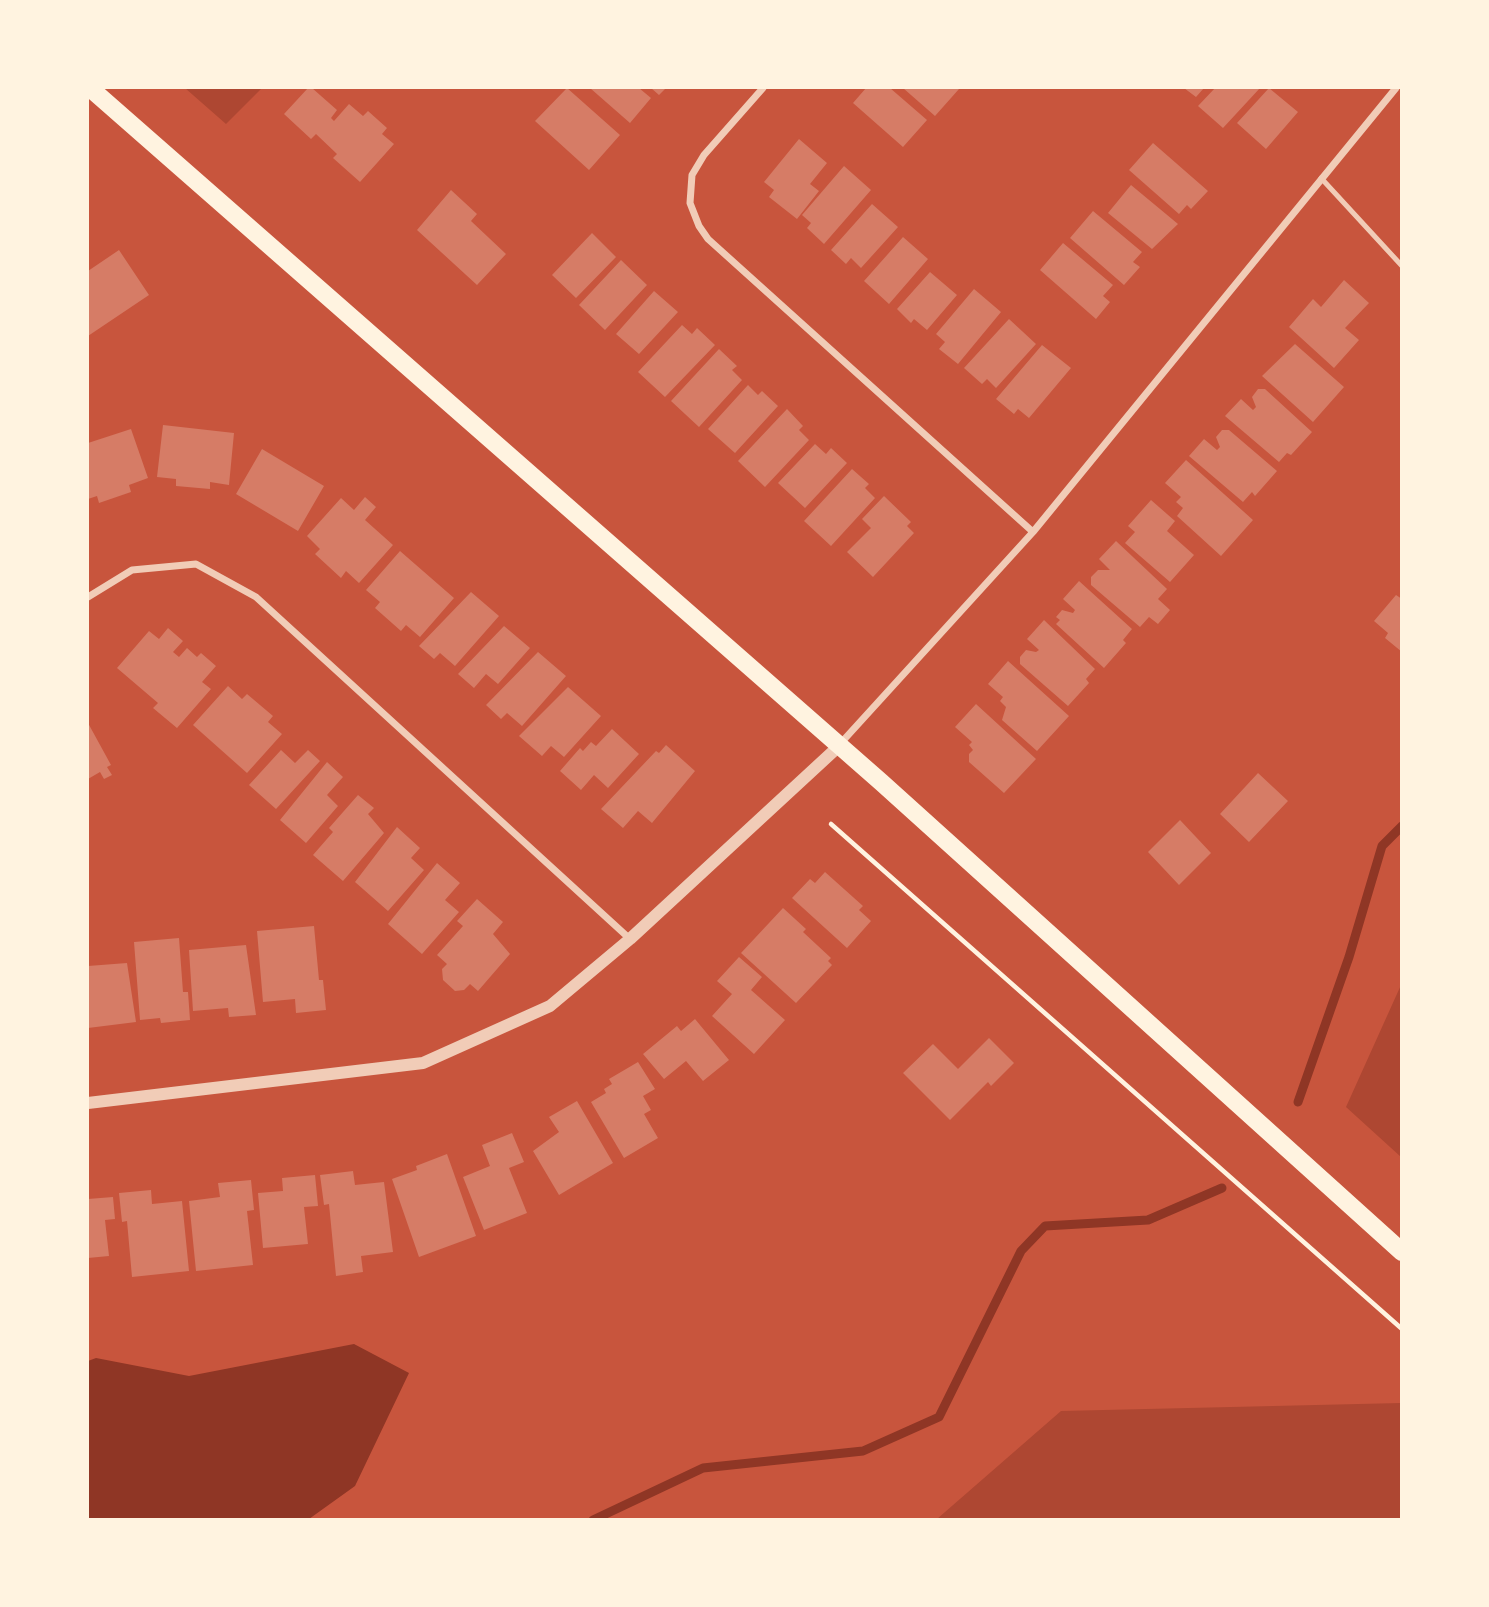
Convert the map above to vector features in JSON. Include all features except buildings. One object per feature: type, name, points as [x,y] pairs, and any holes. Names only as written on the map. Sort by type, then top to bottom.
[{"type":"main road","points":[[90,88],[839,746],[1402,1252]]},
{"type":"street","points":[[763,88],[704,155],[692,175],[690,203],[699,226],[718,248],[1033,531]]},
{"type":"street","points":[[88,1103],[423,1063],[550,1006],[630,939],[839,746],[1033,531],[1321,178],[1390,89]]},
{"type":"street","points":[[88,597],[132,570],[196,564],[256,597],[630,939]]},
{"type":"lane","points":[[1321,178],[1402,266]]},
{"type":"path","points":[[831,824],[1402,1329]]},
{"type":"shaded area","points":[[185,88],[262,88],[226,124]]},
{"type":"shaded area","points":[[1401,985],[1401,1157],[1346,1107]]},
{"type":"shaded area","points":[[354,1344],[409,1373],[355,1486],[309,1519],[88,1519],[88,1361],[96,1358],[189,1376]]},
{"type":"shaded area","points":[[1401,1403],[1401,1519],[937,1519],[1061,1411]]},
{"type":"waterway","points":[[1298,1102],[1349,957],[1382,846],[1402,826]]},
{"type":"waterway","points":[[593,1520],[703,1468],[863,1451],[939,1417],[1021,1251],[1045,1226],[1148,1220],[1222,1188]]}]
